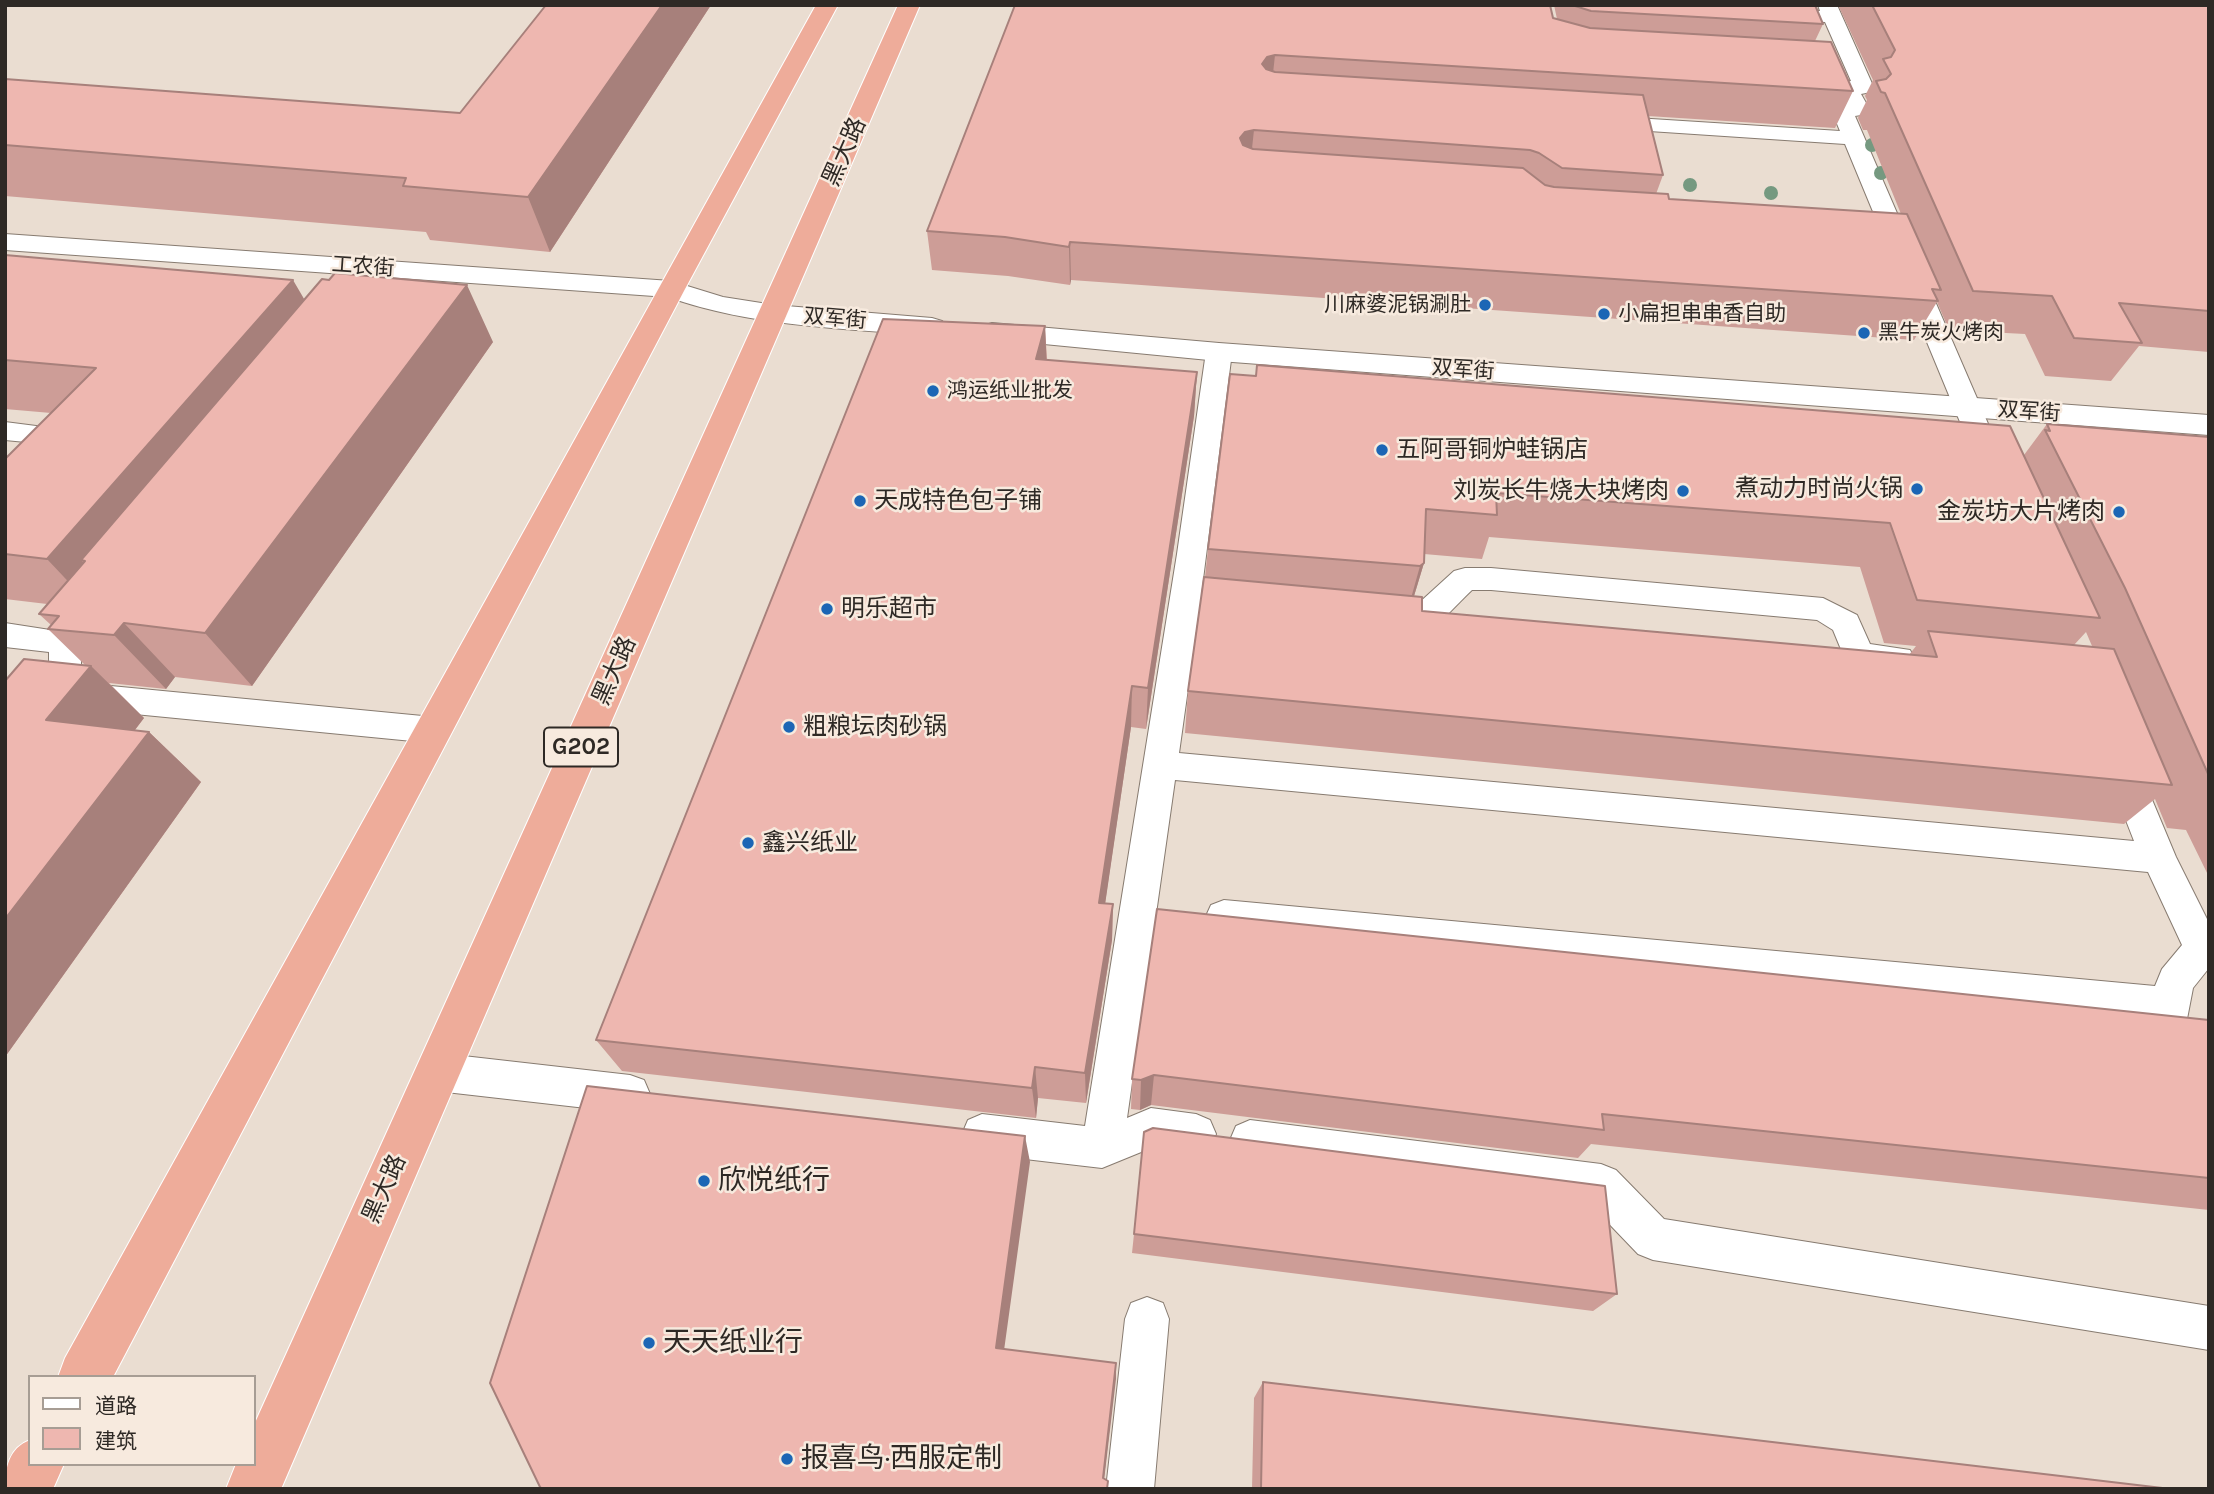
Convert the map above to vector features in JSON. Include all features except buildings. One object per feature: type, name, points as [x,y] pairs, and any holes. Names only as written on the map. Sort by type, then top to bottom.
[{"type":"highway","points":[[85,1375],[827,5]]},
{"type":"highway","name":"黑大路","points":[[253,1489],[909,5]]},
{"type":"highway","points":[[24,1489],[36,1466]]},
{"type":"street","name":"工农街","points":[[5,242],[384,280],[671,289],[719,305]]},
{"type":"street","name":"双军街","points":[[719,305],[774,314],[1219,352],[2209,425]]},
{"type":"lane","points":[[1760,13],[1801,15],[1830,11],[1864,88],[1847,87],[1860,110],[1851,109],[1851,133]]},
{"type":"lane","points":[[1801,15],[1815,56],[1851,133],[2005,494]]},
{"type":"lane","points":[[1590,121],[1851,133]]},
{"type":"lane","points":[[1867,236],[1894,238]]},
{"type":"lane","points":[[1102,1147],[1184,605],[1219,352]]},
{"type":"lane","points":[[5,432],[65,437],[74,449],[51,480],[22,492],[5,491]]},
{"type":"lane","points":[[1416,624],[1449,597],[1465,579],[1491,579],[1823,609],[1846,624],[1858,655],[1920,661]]},
{"type":"lane","points":[[1184,605],[1279,613]]},
{"type":"lane","points":[[1361,620],[1457,628]]},
{"type":"lane","points":[[5,635],[65,642],[56,693]]},
{"type":"lane","points":[[56,693],[93,638]]},
{"type":"lane","points":[[1829,664],[1843,665],[1865,656]]},
{"type":"lane","points":[[56,693],[433,730]]},
{"type":"lane","points":[[2112,742],[2159,858],[2202,948],[2175,982],[2165,1035],[2209,1040]]},
{"type":"lane","points":[[1159,765],[2159,858]]},
{"type":"lane","points":[[1224,916],[2170,1006]]},
{"type":"lane","points":[[437,1072],[670,1099]]},
{"type":"lane","points":[[942,1130],[1102,1147],[1150,1128],[1601,1185],[1653,1239],[2209,1328]]},
{"type":"lane","points":[[1130,1489],[1147,1319]]},
{"type":"place","name":"川麻婆泥锅涮肚","points":[[1485,305]]},
{"type":"place","name":"小扁担串串香自助","points":[[1604,314]]},
{"type":"place","name":"黑牛炭火烤肉","points":[[1864,333]]},
{"type":"place","name":"鸿运纸业批发","points":[[933,391]]},
{"type":"place","name":"五阿哥铜炉蛙锅店","points":[[1382,450]]},
{"type":"place","name":"煮动力时尚火锅","points":[[1917,489]]},
{"type":"place","name":"刘炭长牛烧大块烤肉","points":[[1683,491]]},
{"type":"place","name":"天成特色包子铺","points":[[860,501]]},
{"type":"place","name":"金炭坊大片烤肉","points":[[2119,512]]},
{"type":"place","name":"明乐超市","points":[[827,609]]},
{"type":"place","name":"粗粮坛肉砂锅","points":[[789,727]]},
{"type":"place","name":"鑫兴纸业","points":[[748,843]]},
{"type":"place","name":"欣悦纸行","points":[[704,1181]]},
{"type":"place","name":"天天纸业行","points":[[649,1343]]},
{"type":"place","name":"报喜鸟·西服定制","points":[[787,1459]]}]
